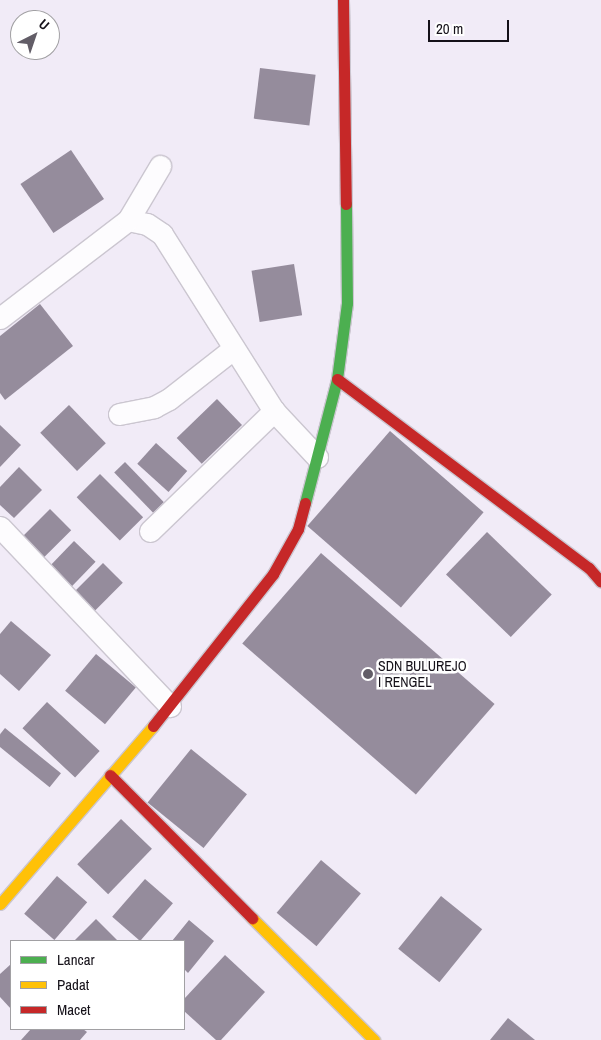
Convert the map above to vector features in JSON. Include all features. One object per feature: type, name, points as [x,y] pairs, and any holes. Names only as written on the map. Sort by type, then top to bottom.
[{"type":"street","points":[[0,904],[170,706],[273,574],[298,529],[337,379],[347,303],[343,0]]},
{"type":"street","points":[[0,318],[128,220],[160,166]]},
{"type":"street","points":[[128,220],[146,224],[162,234],[233,349],[274,410],[317,457]]},
{"type":"street","points":[[119,414],[154,407],[169,399],[233,349]]},
{"type":"street","points":[[337,379],[590,568],[601,582]]},
{"type":"street","points":[[150,531],[274,410]]},
{"type":"street","points":[[0,527],[170,706]]},
{"type":"street","points":[[110,775],[374,1040]]},
{"type":"building","points":[[260,68],[316,75],[309,125],[254,119]]},
{"type":"building","points":[[71,150],[104,199],[53,233],[20,184]]},
{"type":"building","points":[[294,264],[302,315],[260,322],[252,271]]},
{"type":"building","points":[[40,304],[73,346],[5,400],[0,393],[0,336]]},
{"type":"building","points":[[217,399],[242,425],[202,464],[177,438]]},
{"type":"building","points":[[69,405],[106,443],[77,471],[40,433]]},
{"type":"building","points":[[0,425],[21,445],[0,467]]},
{"type":"building","points":[[390,431],[484,512],[401,607],[307,526]]},
{"type":"building","points":[[156,443],[187,471],[168,492],[137,464]]},
{"type":"building","points":[[125,462],[164,502],[153,513],[114,472]]},
{"type":"building","points":[[19,467],[42,490],[14,518],[0,505],[0,487]]},
{"type":"building","points":[[100,474],[143,517],[120,540],[77,497]]},
{"type":"building","points":[[50,509],[71,530],[41,561],[20,539]]},
{"type":"building","points":[[487,532],[552,595],[511,637],[446,574]]},
{"type":"building","points":[[74,541],[96,562],[66,592],[45,571]]},
{"type":"building","name":"SDN BULUREJO I RENGEL","points":[[321,553],[495,704],[416,794],[242,644]]},
{"type":"building","points":[[103,563],[123,583],[92,613],[73,593]]},
{"type":"building","points":[[11,621],[51,655],[19,691],[0,674],[0,634]]},
{"type":"building","points":[[96,654],[136,687],[105,724],[65,691]]},
{"type":"building","points":[[47,702],[100,751],[75,777],[22,728]]},
{"type":"building","points":[[5,728],[61,773],[50,787],[0,747],[0,734]]},
{"type":"building","points":[[191,749],[247,794],[204,848],[148,803]]},
{"type":"building","points":[[121,819],[152,849],[108,894],[77,864]]},
{"type":"building","points":[[321,860],[361,893],[316,946],[277,913]]},
{"type":"building","points":[[57,876],[87,902],[54,940],[24,914]]},
{"type":"building","points":[[145,879],[173,903],[139,940],[112,917]]},
{"type":"building","points":[[441,896],[482,929],[439,982],[398,949]]},
{"type":"building","points":[[96,919],[117,940],[75,940]]},
{"type":"building","points":[[189,920],[214,941],[188,973],[185,970],[185,940],[173,940]]},
{"type":"building","points":[[225,955],[265,992],[221,1040],[216,1040],[185,1012],[185,998]]},
{"type":"building","points":[[10,965],[10,1008],[0,997],[0,974]]},
{"type":"building","points":[[508,1018],[535,1040],[490,1040]]},
{"type":"building","points":[[30,1030],[84,1030],[87,1032],[80,1040],[21,1040]]},
{"type":"traffic: fast","points":[[305,503],[337,379],[347,303],[346,204]]},
{"type":"traffic: slow","points":[[0,904],[153,726]]},
{"type":"traffic: slow","points":[[252,918],[374,1040]]},
{"type":"traffic: jam","points":[[343,0],[346,204]]},
{"type":"traffic: jam","points":[[337,379],[589,568],[601,582]]},
{"type":"traffic: jam","points":[[153,726],[273,574],[298,529],[305,503]]},
{"type":"traffic: jam","points":[[110,775],[252,918]]},
{"type":"place","name":"SDN BULUREJO I RENGEL","points":[[368,674]]}]
